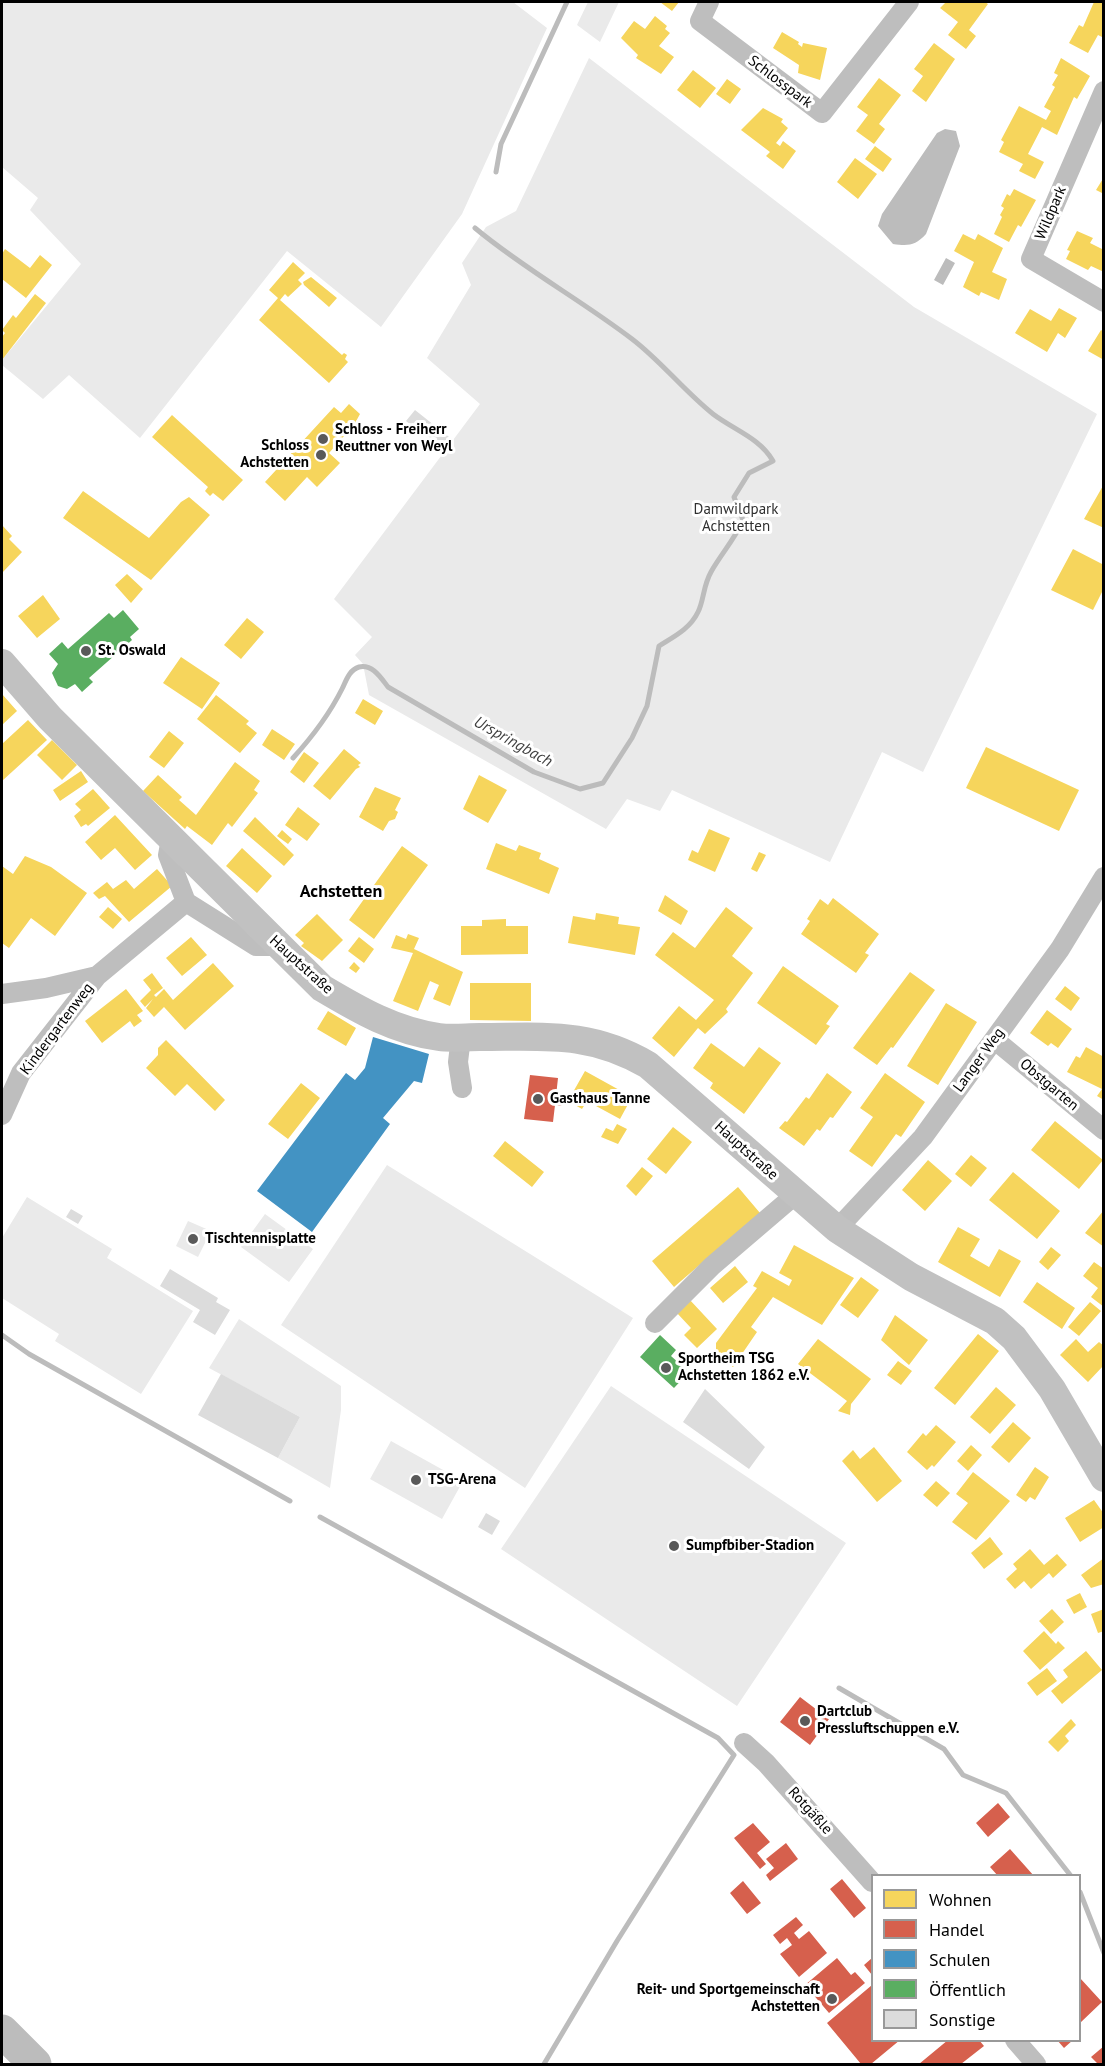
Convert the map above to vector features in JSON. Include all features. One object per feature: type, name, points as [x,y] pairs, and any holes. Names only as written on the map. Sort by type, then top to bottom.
[{"type":"street","name":"Schlosspark","points":[[709,2],[700,21],[822,113],[909,2]]},
{"type":"street","name":"Wildpark","points":[[1104,91],[1031,259],[1104,302]]},
{"type":"street","name":"Hauptstraße","points":[[2,663],[50,718],[322,987],[355,1008],[408,1030],[440,1037],[582,1039],[624,1051],[657,1072],[795,1195],[837,1229],[911,1276],[995,1321],[1014,1338],[1052,1389],[1104,1478]]},
{"type":"street","points":[[171,839],[168,855],[186,902],[256,946],[278,946]]},
{"type":"street","name":"Langer Weg","points":[[837,1229],[923,1137],[1059,949],[1104,877]]},
{"type":"street","name":"Kindergartenweg","points":[[2,1115],[21,1073],[98,976],[186,902]]},
{"type":"street","name":"Kindergartenweg","points":[[2,993],[46,988],[98,976]]},
{"type":"street","points":[[461,1037],[458,1062],[462,1088]]},
{"type":"street","name":"Obstgarten","points":[[995,1040],[1104,1130]]},
{"type":"street","points":[[655,1323],[712,1266],[795,1195]]},
{"type":"street","name":"Rotgäßle","points":[[744,1743],[766,1762],[871,1880]]},
{"type":"street","points":[[1017,2042],[1036,2064]]},
{"type":"green space","points":[[2,2],[513,2],[547,28],[462,214],[381,327],[287,251],[140,438],[69,375],[43,399],[2,365],[2,360],[81,264],[30,210],[38,198],[2,167]]},
{"type":"green space","points":[[588,2],[619,2],[600,42],[577,25]]},
{"type":"green space","name":"Damwildpark Achstetten","points":[[589,58],[914,307],[1097,414],[923,772],[882,752],[830,862],[672,790],[660,811],[627,799],[606,829],[369,695],[363,664],[355,655],[372,637],[334,599],[480,404],[427,358],[471,285],[462,263],[486,227],[516,211]]},
{"type":"green space","points":[[387,1165],[633,1318],[525,1488],[281,1325]]},
{"type":"green space","points":[[27,1197],[112,1249],[107,1258],[193,1311],[141,1394],[55,1341],[59,1334],[2,1298],[2,1238]]},
{"type":"green space","points":[[265,1214],[313,1249],[289,1282],[241,1247]]},
{"type":"green space","name":"Tischtennisplatte","points":[[188,1221],[211,1231],[198,1257],[176,1246]]},
{"type":"green space","points":[[239,1319],[341,1386],[341,1410],[330,1488],[278,1458],[300,1417],[209,1368]]},
{"type":"green space","name":"Sumpfbiber-Stadion","points":[[611,1386],[846,1543],[737,1706],[501,1549]]},
{"type":"green space","name":"TSG-Arena","points":[[391,1441],[463,1481],[442,1519],[370,1479]]},
{"type":"shaded area","points":[[945,129],[956,131],[960,146],[926,234],[911,244],[893,244],[878,226],[882,214],[937,133]]},
{"type":"shaded area","points":[[946,258],[955,263],[943,285],[934,280]]},
{"type":"building: Wohnen","points":[[660,2],[679,2],[672,11]]},
{"type":"building: Wohnen","points":[[946,2],[985,2],[988,4],[969,30],[976,36],[966,49],[948,35],[958,22],[940,8]]},
{"type":"building: Wohnen","points":[[1094,2],[1104,2],[1104,38],[1098,35],[1088,53],[1069,43],[1079,25],[1083,27]]},
{"type":"building: Wohnen","points":[[655,16],[667,26],[665,29],[670,33],[659,46],[674,57],[661,74],[636,58],[638,55],[621,38],[634,21],[645,29]]},
{"type":"building: Wohnen","points":[[782,32],[799,42],[798,44],[802,47],[803,43],[827,48],[820,80],[798,73],[799,65],[773,48]]},
{"type":"building: Wohnen","points":[[934,43],[955,59],[926,102],[912,91],[923,76],[914,69]]},
{"type":"building: Wohnen","points":[[1061,58],[1090,76],[1077,99],[1074,97],[1057,135],[1042,127],[1028,154],[1044,162],[1035,179],[1019,171],[1023,164],[999,152],[1004,142],[1001,140],[1019,106],[1046,120],[1051,111],[1044,107],[1055,87],[1052,85],[1058,75],[1054,73]]},
{"type":"building: Wohnen","points":[[693,70],[716,88],[700,108],[677,90]]},
{"type":"building: Wohnen","points":[[879,78],[901,95],[879,124],[885,129],[874,144],[856,131],[868,115],[857,107]]},
{"type":"building: Wohnen","points":[[727,79],[741,89],[730,104],[716,94]]},
{"type":"building: Wohnen","points":[[763,108],[783,119],[781,122],[788,128],[776,143],[780,146],[783,141],[796,151],[783,169],[766,156],[770,152],[741,130]]},
{"type":"building: Wohnen","points":[[875,146],[892,159],[883,172],[865,159]]},
{"type":"building: Wohnen","points":[[855,158],[877,174],[858,199],[837,182]]},
{"type":"building: Wohnen","points":[[1104,177],[1104,194],[1096,190]]},
{"type":"building: Wohnen","points":[[1014,189],[1036,200],[1021,227],[1018,225],[1009,242],[994,234],[1002,217],[1000,215],[1004,208],[1001,206],[1007,194],[1010,196]]},
{"type":"building: Wohnen","points":[[1077,231],[1093,238],[1090,243],[1104,250],[1104,272],[1091,266],[1088,270],[1066,259],[1070,251],[1067,250]]},
{"type":"building: Wohnen","points":[[963,234],[975,240],[978,234],[1003,248],[992,272],[1007,279],[999,300],[981,292],[979,296],[963,287],[974,262],[954,251]]},
{"type":"building: Wohnen","points":[[5,249],[30,268],[40,255],[52,265],[26,298],[2,279],[2,254]]},
{"type":"building: Wohnen","points":[[293,262],[305,273],[298,280],[302,284],[288,297],[285,294],[280,300],[342,355],[344,353],[347,355],[345,359],[348,362],[329,383],[259,320],[278,298],[269,290]]},
{"type":"building: Wohnen","points":[[311,277],[337,298],[329,307],[304,285],[303,282]]},
{"type":"building: Wohnen","points":[[35,294],[46,303],[2,360],[2,337],[5,333],[2,330],[13,315],[16,318]]},
{"type":"building: Wohnen","points":[[1059,308],[1077,318],[1065,338],[1058,333],[1047,352],[1015,333],[1030,309],[1051,321]]},
{"type":"building: Wohnen","points":[[1101,330],[1104,332],[1104,360],[1088,351]]},
{"type":"building: Wohnen","name":"Schloss - Freiherr Reuttner von Weyl","points":[[349,404],[360,414],[354,425],[329,453],[340,463],[317,487],[307,477],[285,501],[265,482],[334,407],[341,413]]},
{"type":"building: Wohnen","points":[[172,415],[243,480],[223,501],[213,493],[210,496],[205,491],[208,487],[152,437]]},
{"type":"building: Wohnen","points":[[1104,484],[1104,528],[1084,519]]},
{"type":"building: Wohnen","points":[[83,491],[149,538],[181,502],[189,497],[210,515],[151,580],[63,518]]},
{"type":"building: Wohnen","points":[[2,525],[12,536],[9,539],[22,552],[2,573]]},
{"type":"building: Wohnen","points":[[1073,549],[1104,565],[1104,588],[1093,610],[1051,590]]},
{"type":"building: Wohnen","points":[[127,574],[143,589],[131,603],[115,585]]},
{"type":"building: Wohnen","points":[[43,595],[60,619],[37,638],[18,616]]},
{"type":"building: Wohnen","points":[[247,618],[264,632],[241,659],[224,645]]},
{"type":"building: Wohnen","points":[[181,657],[220,683],[202,709],[163,683]]},
{"type":"building: Wohnen","points":[[2,694],[17,711],[2,725]]},
{"type":"building: Wohnen","points":[[216,695],[249,721],[246,724],[257,733],[240,753],[197,719]]},
{"type":"building: Wohnen","points":[[363,699],[383,711],[375,725],[355,713]]},
{"type":"building: Wohnen","points":[[28,720],[47,740],[2,781],[2,744]]},
{"type":"building: Wohnen","points":[[272,729],[295,744],[284,760],[262,745]]},
{"type":"building: Wohnen","points":[[169,731],[184,743],[164,768],[149,757]]},
{"type":"building: Wohnen","points":[[52,740],[77,765],[62,780],[37,755]]},
{"type":"building: Wohnen","points":[[986,747],[1079,790],[1059,831],[966,788]]},
{"type":"building: Wohnen","points":[[344,749],[361,763],[358,765],[360,767],[330,800],[313,786]]},
{"type":"building: Wohnen","points":[[304,752],[319,763],[304,783],[290,772]]},
{"type":"building: Wohnen","points":[[235,762],[260,781],[254,790],[258,793],[232,827],[228,823],[212,845],[187,826],[185,829],[143,791],[158,775],[182,797],[179,800],[196,815]]},
{"type":"building: Wohnen","points":[[81,771],[88,782],[60,801],[53,790]]},
{"type":"building: Wohnen","points":[[479,775],[507,790],[488,823],[463,809]]},
{"type":"building: Wohnen","points":[[375,787],[401,798],[395,810],[398,812],[395,819],[389,821],[383,831],[359,817]]},
{"type":"building: Wohnen","points":[[93,789],[110,808],[88,826],[86,824],[81,827],[74,816],[81,810],[75,804]]},
{"type":"building: Wohnen","points":[[298,807],[320,824],[307,841],[285,825]]},
{"type":"building: Wohnen","points":[[115,815],[152,855],[135,870],[115,848],[101,860],[85,842]]},
{"type":"building: Wohnen","points":[[255,817],[294,855],[284,866],[243,831]]},
{"type":"building: Wohnen","points":[[709,829],[730,838],[715,872],[688,860],[692,850],[698,853]]},
{"type":"building: Wohnen","points":[[282,830],[292,839],[288,844],[277,836]]},
{"type":"building: Wohnen","points":[[496,843],[516,851],[519,845],[541,853],[539,859],[559,868],[549,894],[486,869]]},
{"type":"building: Wohnen","points":[[402,846],[428,865],[374,939],[349,920]]},
{"type":"building: Wohnen","points":[[242,848],[272,876],[257,893],[226,866]]},
{"type":"building: Wohnen","points":[[759,852],[766,855],[757,872],[751,869]]},
{"type":"building: Wohnen","points":[[25,856],[51,867],[87,893],[55,936],[31,918],[9,948],[2,943],[2,866],[13,874]]},
{"type":"building: Wohnen","points":[[157,869],[172,886],[129,922],[105,896],[99,899],[93,893],[107,882],[113,889],[126,880],[134,889]]},
{"type":"building: Wohnen","points":[[665,895],[688,911],[681,925],[658,911]]},
{"type":"building: Wohnen","points":[[833,898],[879,934],[865,953],[869,955],[856,973],[801,934],[810,921],[807,919],[820,899],[828,905]]},
{"type":"building: Wohnen","points":[[108,907],[122,919],[113,929],[99,917]]},
{"type":"building: Wohnen","points":[[726,907],[753,928],[732,956],[753,973],[726,1009],[728,1012],[705,1034],[698,1028],[674,1057],[652,1038],[679,1006],[696,1020],[714,1000],[655,955],[673,932],[695,948]]},
{"type":"building: Wohnen","points":[[596,913],[619,917],[618,924],[640,927],[635,955],[568,943],[573,916],[595,920]]},
{"type":"building: Wohnen","points":[[317,914],[343,940],[322,961],[301,946],[304,943],[295,935]]},
{"type":"building: Wohnen","points":[[506,919],[506,926],[528,926],[528,954],[461,955],[461,926],[482,926],[482,920]]},
{"type":"building: Wohnen","points":[[408,934],[419,938],[414,949],[463,972],[450,1006],[433,999],[439,985],[430,981],[418,1011],[393,1001],[413,953],[391,948],[396,935],[406,939]]},
{"type":"building: Wohnen","points":[[191,937],[207,955],[182,976],[166,958]]},
{"type":"building: Wohnen","points":[[359,937],[374,949],[364,963],[348,951]]},
{"type":"building: Wohnen","points":[[354,962],[360,968],[356,973],[349,968]]},
{"type":"building: Wohnen","points":[[213,963],[234,986],[185,1030],[164,1007],[154,1017],[146,1008],[153,999],[145,1007],[140,1001],[151,990],[143,980],[152,973],[163,988],[154,995],[156,997],[164,989],[173,1000]]},
{"type":"building: Wohnen","points":[[783,966],[839,1006],[826,1024],[830,1026],[816,1045],[757,1003]]},
{"type":"building: Wohnen","points":[[910,972],[935,990],[893,1048],[891,1047],[877,1065],[853,1048]]},
{"type":"building: Wohnen","points":[[470,983],[531,983],[531,1021],[470,1020]]},
{"type":"building: Wohnen","points":[[1065,986],[1080,998],[1071,1011],[1055,999]]},
{"type":"building: Wohnen","points":[[126,989],[143,1011],[137,1015],[142,1021],[134,1027],[130,1021],[102,1043],[85,1021]]},
{"type":"building: Wohnen","points":[[946,1003],[977,1022],[938,1085],[907,1066]]},
{"type":"building: Wohnen","points":[[1047,1010],[1072,1029],[1058,1048],[1051,1043],[1048,1046],[1030,1033]]},
{"type":"building: Wohnen","points":[[328,1011],[356,1028],[346,1046],[317,1029]]},
{"type":"building: Wohnen","points":[[166,1040],[225,1100],[215,1111],[187,1084],[175,1096],[146,1068],[158,1055],[158,1048]]},
{"type":"building: Wohnen","points":[[711,1043],[744,1067],[759,1047],[781,1063],[744,1114],[710,1088],[713,1083],[693,1068]]},
{"type":"building: Wohnen","points":[[1086,1047],[1104,1057],[1104,1100],[1097,1096],[1102,1089],[1067,1072],[1076,1056],[1080,1058]]},
{"type":"building: Wohnen","points":[[585,1071],[632,1097],[620,1119],[596,1106],[597,1103],[589,1098],[582,1109],[568,1101]]},
{"type":"building: Wohnen","points":[[827,1073],[852,1092],[833,1118],[830,1117],[820,1131],[817,1129],[804,1146],[779,1128],[785,1121],[787,1122],[806,1097],[809,1099]]},
{"type":"building: Wohnen","points":[[885,1073],[925,1102],[901,1137],[896,1134],[872,1167],[849,1151],[873,1117],[860,1108]]},
{"type":"building: Wohnen","points":[[301,1083],[320,1098],[288,1139],[268,1124]]},
{"type":"building: Wohnen","points":[[1055,1121],[1103,1160],[1079,1189],[1031,1150]]},
{"type":"building: Wohnen","points":[[617,1124],[627,1129],[618,1144],[601,1137],[606,1128],[613,1131]]},
{"type":"building: Wohnen","points":[[673,1127],[692,1142],[666,1174],[647,1159]]},
{"type":"building: Wohnen","points":[[505,1141],[544,1172],[532,1187],[493,1156]]},
{"type":"building: Wohnen","points":[[971,1155],[987,1168],[971,1187],[955,1174]]},
{"type":"building: Wohnen","points":[[928,1160],[952,1181],[925,1211],[902,1190]]},
{"type":"building: Wohnen","points":[[642,1167],[653,1176],[636,1196],[626,1186]]},
{"type":"building: Wohnen","points":[[1013,1172],[1060,1211],[1037,1239],[989,1200]]},
{"type":"building: Wohnen","points":[[738,1187],[760,1213],[674,1287],[652,1261]]},
{"type":"building: Wohnen","points":[[1104,1210],[1104,1247],[1085,1233]]},
{"type":"building: Wohnen","points":[[958,1227],[980,1239],[970,1256],[989,1267],[999,1249],[1021,1261],[1000,1297],[938,1262]]},
{"type":"building: Wohnen","points":[[794,1245],[854,1278],[822,1325],[773,1297],[751,1327],[757,1332],[733,1367],[716,1354],[716,1343],[757,1288],[753,1286],[762,1271],[789,1286],[792,1280],[779,1273]]},
{"type":"building: Wohnen","points":[[1051,1247],[1061,1255],[1048,1270],[1039,1262]]},
{"type":"building: Wohnen","points":[[1094,1262],[1104,1269],[1104,1307],[1091,1297],[1098,1288],[1083,1276]]},
{"type":"building: Wohnen","points":[[735,1266],[748,1282],[723,1303],[710,1288]]},
{"type":"building: Wohnen","points":[[861,1277],[879,1290],[858,1318],[840,1305]]},
{"type":"building: Wohnen","points":[[1037,1282],[1075,1308],[1062,1329],[1023,1302]]},
{"type":"building: Wohnen","points":[[689,1299],[717,1329],[697,1348],[684,1335],[691,1328],[676,1312]]},
{"type":"building: Wohnen","points":[[1090,1302],[1101,1311],[1079,1336],[1068,1327]]},
{"type":"building: Wohnen","points":[[895,1315],[928,1340],[909,1365],[881,1340]]},
{"type":"building: Wohnen","points":[[978,1334],[999,1351],[955,1405],[934,1388]]},
{"type":"building: Wohnen","points":[[818,1339],[871,1379],[851,1404],[850,1415],[838,1411],[847,1401],[798,1364]]},
{"type":"building: Wohnen","points":[[1076,1339],[1088,1352],[1099,1342],[1104,1346],[1104,1365],[1088,1382],[1060,1355]]},
{"type":"building: Wohnen","points":[[898,1361],[912,1371],[901,1385],[887,1375]]},
{"type":"building: Wohnen","points":[[996,1387],[1016,1405],[990,1434],[970,1417]]},
{"type":"building: Wohnen","points":[[1013,1422],[1031,1438],[1009,1463],[991,1447]]},
{"type":"building: Wohnen","points":[[936,1425],[956,1442],[934,1467],[932,1465],[927,1470],[907,1452],[923,1433],[926,1436]]},
{"type":"building: Wohnen","points":[[971,1445],[982,1455],[968,1471],[957,1461]]},
{"type":"building: Wohnen","points":[[874,1447],[902,1481],[877,1502],[842,1461],[853,1450],[860,1459]]},
{"type":"building: Wohnen","points":[[1035,1467],[1049,1477],[1035,1500],[1030,1497],[1026,1502],[1016,1495]]},
{"type":"building: Wohnen","points":[[973,1472],[1010,1501],[976,1540],[952,1522],[968,1503],[956,1494]]},
{"type":"building: Wohnen","points":[[936,1481],[950,1493],[937,1507],[923,1495]]},
{"type":"building: Wohnen","points":[[1094,1500],[1104,1514],[1104,1527],[1080,1542],[1065,1518]]},
{"type":"building: Wohnen","points":[[990,1537],[1003,1554],[984,1569],[971,1553]]},
{"type":"building: Wohnen","points":[[1030,1549],[1044,1565],[1057,1554],[1067,1565],[1053,1578],[1049,1573],[1031,1589],[1024,1581],[1015,1589],[1006,1579],[1017,1569],[1013,1564]]},
{"type":"building: Wohnen","points":[[1104,1558],[1104,1584],[1091,1588],[1081,1575]]},
{"type":"building: Wohnen","points":[[1080,1593],[1087,1607],[1074,1614],[1066,1600]]},
{"type":"building: Wohnen","points":[[1052,1609],[1064,1622],[1051,1634],[1039,1621]]},
{"type":"building: Wohnen","points":[[1104,1609],[1104,1631],[1098,1633],[1091,1614]]},
{"type":"building: Wohnen","points":[[1044,1631],[1056,1644],[1058,1641],[1065,1648],[1040,1670],[1023,1651]]},
{"type":"building: Wohnen","points":[[1086,1651],[1102,1670],[1062,1704],[1051,1691],[1068,1677],[1063,1670]]},
{"type":"building: Wohnen","points":[[1047,1668],[1057,1681],[1037,1696],[1027,1683]]},
{"type":"building: Wohnen","points":[[1071,1719],[1076,1725],[1065,1736],[1069,1741],[1058,1752],[1048,1742]]},
{"type":"building: Handel","points":[[530,1075],[558,1078],[556,1096],[562,1097],[562,1106],[555,1105],[553,1122],[524,1119]]},
{"type":"building: Handel","name":"Dartclub Pressluftschuppen e.V.","points":[[800,1697],[829,1719],[810,1745],[780,1722]]},
{"type":"building: Handel","points":[[998,1803],[1010,1817],[988,1837],[976,1823]]},
{"type":"building: Handel","points":[[753,1823],[770,1842],[757,1853],[766,1864],[760,1869],[734,1838]]},
{"type":"building: Handel","points":[[786,1843],[798,1859],[770,1881],[766,1875],[774,1868],[766,1859]]},
{"type":"building: Handel","points":[[1010,1849],[1032,1874],[996,1874],[990,1867]]},
{"type":"building: Handel","points":[[842,1879],[866,1908],[854,1918],[830,1889]]},
{"type":"building: Handel","points":[[743,1881],[761,1903],[747,1914],[730,1893]]},
{"type":"building: Handel","points":[[796,1917],[803,1925],[794,1933],[799,1939],[809,1931],[827,1953],[799,1977],[780,1954],[792,1945],[787,1938],[780,1944],[773,1935]]},
{"type":"building: Handel","name":"Reit- und Sportgemeinschaft Achstetten","points":[[837,1958],[851,1975],[855,1972],[865,1983],[829,2013],[805,1985]]},
{"type":"building: Handel","points":[[871,1959],[871,1974],[864,1965]]},
{"type":"building: Handel","points":[[1081,1979],[1102,2002],[1081,2022]]},
{"type":"building: Handel","points":[[871,1986],[871,2042],[898,2042],[871,2064],[861,2064],[827,2023]]},
{"type":"building: Handel","points":[[946,2042],[981,2042],[984,2046],[961,2064],[919,2064]]},
{"type":"building: Handel","points":[[1059,2042],[1071,2042],[1064,2048]]},
{"type":"building: Handel","points":[[1104,2046],[1104,2064],[1098,2064],[1091,2057]]},
{"type":"building: Schulen","points":[[373,1037],[429,1054],[422,1083],[414,1081],[383,1118],[390,1124],[312,1232],[257,1191],[346,1073],[355,1080],[365,1068]]},
{"type":"building: Öffentlich","name":"St. Oswald","points":[[123,610],[139,629],[130,637],[132,640],[89,678],[93,682],[82,692],[75,684],[67,689],[58,686],[52,673],[58,664],[49,654],[62,642],[68,649],[109,613],[114,618]]},
{"type":"building: Öffentlich","points":[[660,1335],[676,1350],[671,1356],[689,1372],[674,1388],[640,1357]]},
{"type":"building: Sonstige","points":[[415,410],[449,437],[440,448],[406,421]]},
{"type":"building: Sonstige","points":[[71,1209],[83,1216],[78,1224],[66,1217]]},
{"type":"building: Sonstige","points":[[170,1269],[218,1298],[216,1302],[230,1310],[215,1335],[193,1322],[200,1310],[160,1286]]},
{"type":"building: Sonstige","points":[[221,1374],[300,1417],[278,1458],[198,1415]]},
{"type":"building: Sonstige","points":[[705,1389],[765,1447],[749,1469],[683,1422]]},
{"type":"building: Sonstige","points":[[486,1513],[500,1521],[492,1535],[478,1527]]},
{"type":"waterway","points":[[496,172],[501,144],[567,2]]},
{"type":"waterway","name":"Urspringbach","points":[[293,758],[326,716],[350,673],[356,668],[364,667],[376,672],[388,687],[534,772],[580,789],[603,783],[632,738],[647,706],[659,646],[681,632],[695,618],[708,577],[743,520],[734,497],[749,473],[773,461],[754,440],[721,420],[702,405],[632,339],[475,228]]},
{"type":"waterway","points":[[2,1335],[29,1354],[290,1501]]},
{"type":"waterway","points":[[320,1517],[718,1738],[734,1755],[617,1941],[544,2064]]},
{"type":"waterway","points":[[839,1688],[944,1749],[963,1775],[1006,1793],[1069,1874]]},
{"type":"waterway","points":[[1081,1895],[1104,1953]]},
{"type":"waterway","points":[[2,2031],[35,2064]]},
{"type":"place","name":"Schloss - Freiherr Reuttner von Weyl","points":[[323,439]]},
{"type":"place","name":"Schloss Achstetten","points":[[321,455]]},
{"type":"place","name":"St. Oswald","points":[[86,651]]},
{"type":"place","name":"Gasthaus Tanne","points":[[538,1099]]},
{"type":"place","name":"Tischtennisplatte","points":[[193,1239]]},
{"type":"place","name":"Sportheim TSG Achstetten 1862 e.V.","points":[[666,1368]]},
{"type":"place","name":"TSG-Arena","points":[[416,1480]]},
{"type":"place","name":"Sumpfbiber-Stadion","points":[[674,1546]]},
{"type":"place","name":"Dartclub Pressluftschuppen e.V.","points":[[805,1721]]},
{"type":"place","name":"Reit- und Sportgemeinschaft Achstetten","points":[[832,1999]]},
{"type":"district","name":"Achstetten","points":[[341,892]]}]
